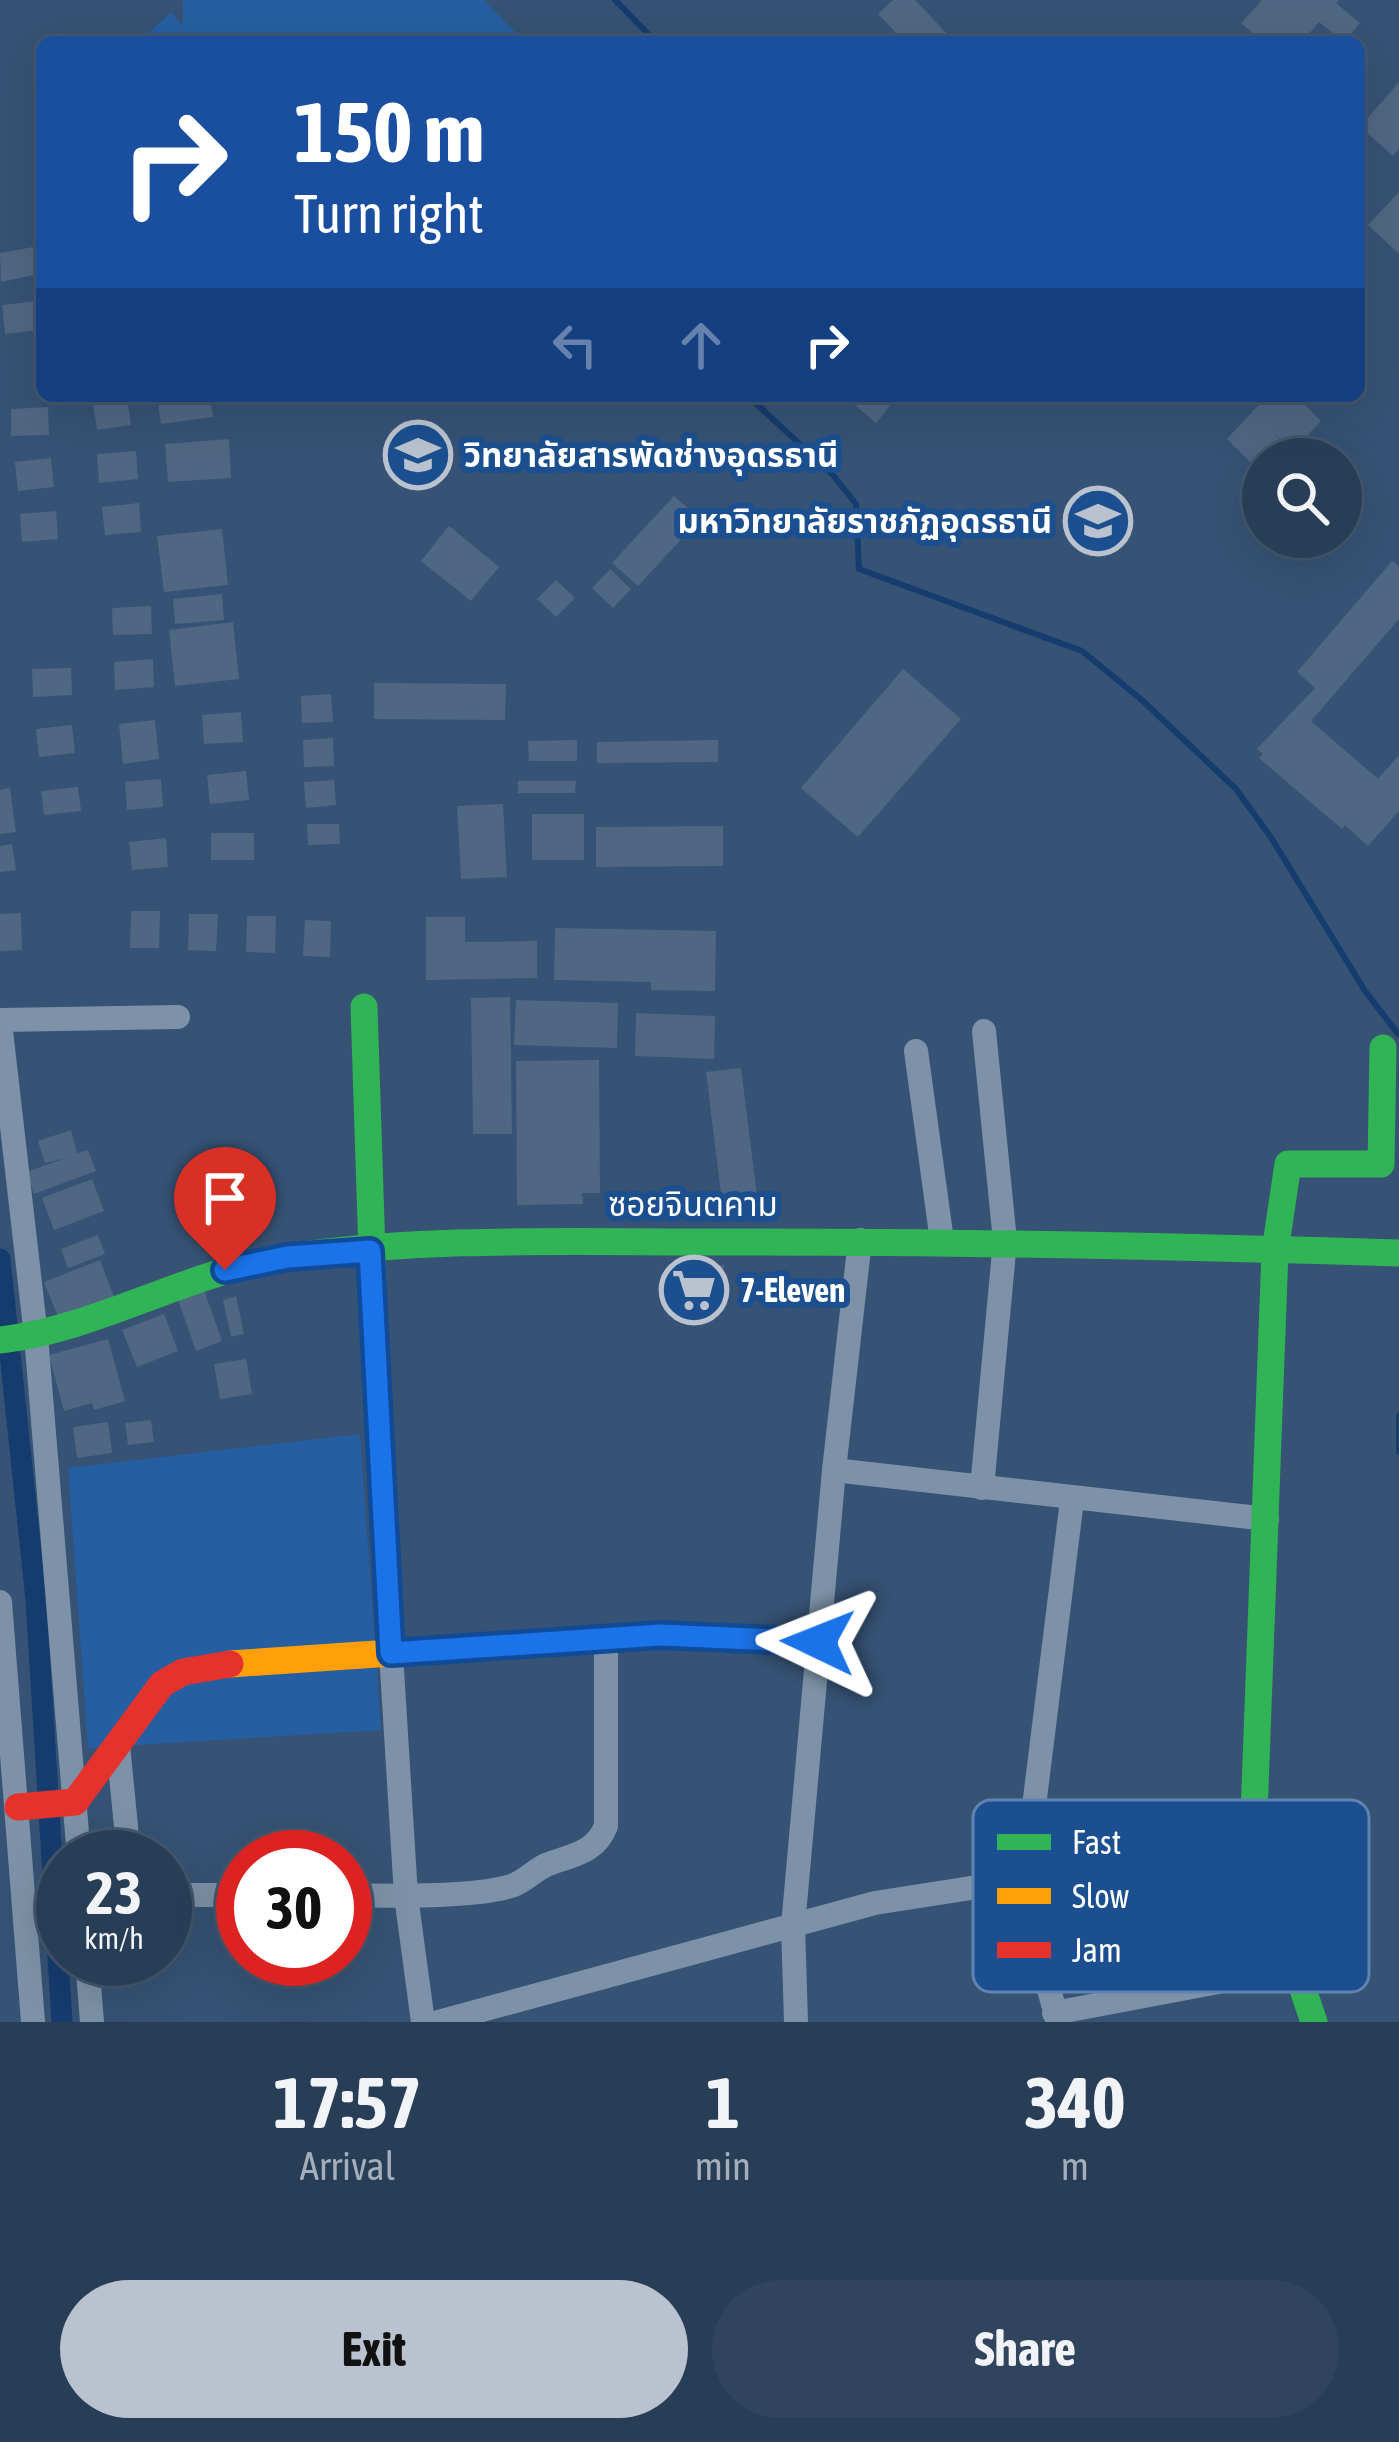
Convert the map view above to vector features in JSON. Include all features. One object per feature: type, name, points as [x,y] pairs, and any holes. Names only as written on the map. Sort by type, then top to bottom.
[{"type":"street","points":[[364,1007],[370,1251],[391,1653],[406,1896],[423,2022]]},
{"type":"street","points":[[78,1830],[20,1338],[0,1021],[178,1017]]},
{"type":"street","points":[[982,1488],[1005,1241],[984,1031]]},
{"type":"street","points":[[1255,1800],[1275,1251],[1288,1164],[1382,1164],[1383,1048]]},
{"type":"street","points":[[916,1051],[942,1241]]},
{"type":"street","points":[[796,2022],[793,1926],[860,1240]]},
{"type":"street","name":"ซอยจินตคาม","points":[[20,1338],[225,1270],[288,1257],[465,1242],[1005,1241],[1399,1253]]},
{"type":"street","points":[[834,1470],[1267,1519]]},
{"type":"street","points":[[1035,1800],[1072,1500]]},
{"type":"street","points":[[0,1602],[33,2022]]},
{"type":"street","points":[[19,1807],[75,1803],[162,1684],[208,1665],[660,1635],[818,1642]]},
{"type":"street","points":[[372,1895],[510,1886],[546,1865],[578,1856],[601,1839],[606,1826],[606,1639]]},
{"type":"street","points":[[118,1745],[126,1830]]},
{"type":"street","points":[[438,2022],[502,2013],[875,1903],[973,1887]]},
{"type":"street","points":[[89,1986],[92,2022]]},
{"type":"street","points":[[1056,2018],[1179,1992]]},
{"type":"street","points":[[1305,1992],[1314,2022]]},
{"type":"shaded area","points":[[183,0],[484,0],[519,36],[148,34],[171,12],[183,26]]},
{"type":"shaded area","points":[[360,1434],[381,1730],[88,1748],[68,1468]]},
{"type":"building","points":[[893,0],[915,0],[949,36],[899,36],[878,14]]},
{"type":"building","points":[[1262,0],[1339,0],[1336,3],[1360,23],[1349,36],[1336,36],[1319,22],[1307,36],[1256,36],[1241,23]]},
{"type":"building","points":[[1399,82],[1399,149],[1393,156],[1365,131],[1365,121]]},
{"type":"building","points":[[1399,192],[1399,254],[1368,225]]},
{"type":"building","points":[[33,247],[36,275],[1,282],[0,253]]},
{"type":"building","points":[[36,301],[36,330],[5,334],[2,305]]},
{"type":"building","points":[[128,402],[131,425],[97,430],[93,404]]},
{"type":"building","points":[[158,402],[211,402],[213,417],[161,424]]},
{"type":"building","points":[[851,402],[893,402],[876,423]]},
{"type":"building","points":[[1261,402],[1302,402],[1321,421],[1305,438],[1279,438],[1274,433],[1278,438],[1242,438],[1242,454],[1227,439]]},
{"type":"building","points":[[48,407],[49,435],[11,436],[11,409]]},
{"type":"building","points":[[229,439],[231,478],[168,482],[165,444]]},
{"type":"building","points":[[136,451],[138,479],[99,483],[97,454]]},
{"type":"building","points":[[51,458],[54,487],[18,491],[15,462]]},
{"type":"building","points":[[674,496],[700,519],[638,586],[612,563]]},
{"type":"building","points":[[139,503],[141,532],[105,535],[102,507]]},
{"type":"building","points":[[56,511],[58,539],[22,542],[20,514]]},
{"type":"building","points":[[449,526],[499,567],[471,601],[421,561]]},
{"type":"building","points":[[222,529],[228,585],[164,592],[157,536]]},
{"type":"building","points":[[1392,561],[1399,567],[1399,619],[1311,721],[1378,779],[1399,755],[1399,811],[1368,846],[1259,758],[1263,754],[1257,749],[1315,688],[1297,672]]},
{"type":"building","points":[[610,569],[631,589],[613,608],[592,588]]},
{"type":"building","points":[[556,580],[575,598],[556,617],[537,599]]},
{"type":"building","points":[[222,594],[224,620],[175,624],[173,599]]},
{"type":"building","points":[[151,606],[152,634],[113,635],[112,608]]},
{"type":"building","points":[[233,622],[239,679],[175,686],[169,630]]},
{"type":"building","points":[[153,659],[154,687],[115,690],[114,662]]},
{"type":"building","points":[[71,668],[72,695],[33,697],[32,669]]},
{"type":"building","points":[[903,669],[961,719],[858,837],[801,788]]},
{"type":"building","points":[[374,683],[506,684],[505,720],[374,719]]},
{"type":"building","points":[[331,694],[333,722],[302,723],[301,696]]},
{"type":"building","points":[[241,712],[243,742],[204,744],[202,715]]},
{"type":"building","points":[[155,720],[159,759],[123,764],[119,724]]},
{"type":"building","points":[[72,725],[75,753],[39,757],[36,729]]},
{"type":"building","points":[[333,738],[334,766],[304,767],[303,740]]},
{"type":"building","points":[[577,740],[577,761],[529,761],[528,741]]},
{"type":"building","points":[[718,740],[718,762],[597,763],[597,742]]},
{"type":"building","points":[[246,771],[249,800],[210,804],[207,775]]},
{"type":"building","points":[[161,779],[163,807],[127,810],[125,782]]},
{"type":"building","points":[[334,780],[336,805],[306,808],[304,782]]},
{"type":"building","points":[[518,781],[576,781],[575,793],[518,793]]},
{"type":"building","points":[[78,787],[81,811],[44,815],[41,791]]},
{"type":"building","points":[[10,788],[16,832],[0,834],[0,790]]},
{"type":"building","points":[[503,804],[507,877],[461,879],[457,806]]},
{"type":"building","points":[[532,814],[584,814],[584,860],[532,860]]},
{"type":"building","points":[[307,824],[339,824],[340,844],[308,845]]},
{"type":"building","points":[[723,826],[723,866],[596,867],[596,827]]},
{"type":"building","points":[[211,833],[254,833],[254,860],[211,860]]},
{"type":"building","points":[[166,838],[168,867],[132,870],[129,842]]},
{"type":"building","points":[[12,844],[16,870],[0,872],[0,846]]},
{"type":"building","points":[[131,911],[160,911],[159,948],[130,948]]},
{"type":"building","points":[[21,913],[22,950],[0,951],[0,914]]},
{"type":"building","points":[[189,914],[218,914],[216,951],[188,950]]},
{"type":"building","points":[[247,916],[276,916],[275,953],[246,952]]},
{"type":"building","points":[[426,917],[465,917],[465,942],[537,941],[537,978],[426,980]]},
{"type":"building","points":[[305,920],[331,921],[330,957],[303,956]]},
{"type":"building","points":[[555,928],[716,931],[715,991],[651,990],[651,982],[554,980]]},
{"type":"building","points":[[510,997],[512,1134],[473,1134],[471,998]]},
{"type":"building","points":[[516,1000],[618,1003],[617,1048],[514,1045]]},
{"type":"building","points":[[636,1013],[715,1016],[714,1059],[635,1056]]},
{"type":"building","points":[[599,1060],[600,1193],[582,1193],[583,1204],[517,1205],[516,1061]]},
{"type":"building","points":[[741,1068],[759,1212],[724,1217],[706,1072]]},
{"type":"building","points":[[71,1130],[77,1153],[88,1150],[96,1171],[34,1194],[26,1172],[66,1158],[45,1163],[38,1141]]},
{"type":"building","points":[[92,1179],[104,1211],[54,1230],[42,1198]]},
{"type":"building","points":[[98,1235],[105,1254],[68,1268],[61,1249]]},
{"type":"building","points":[[100,1260],[114,1297],[59,1319],[44,1282]]},
{"type":"building","name":"7-Eleven","points":[[724,1265],[720,1313],[665,1310],[667,1271]]},
{"type":"building","points":[[204,1290],[222,1341],[196,1351],[178,1300]]},
{"type":"building","points":[[236,1296],[244,1334],[231,1337],[223,1300]]},
{"type":"building","points":[[164,1314],[178,1351],[137,1367],[122,1330]]},
{"type":"building","points":[[108,1339],[125,1401],[94,1410],[92,1403],[64,1411],[49,1355]]},
{"type":"building","points":[[246,1359],[252,1394],[220,1399],[214,1364]]},
{"type":"building","points":[[151,1420],[154,1442],[128,1445],[125,1423]]},
{"type":"building","points":[[108,1422],[112,1453],[77,1458],[73,1427]]},
{"type":"waterway","points":[[615,0],[650,36]]},
{"type":"waterway","points":[[754,402],[832,474],[856,504],[859,569],[1082,651],[1236,789],[1365,991],[1399,1035]]},
{"type":"waterway","points":[[0,1259],[36,1600],[62,2022]]},
{"type":"waterway","points":[[1399,1416],[1399,1452]]},
{"type":"traffic: fast","points":[[364,1007],[375,1344]]},
{"type":"traffic: fast","points":[[1255,1800],[1275,1251],[1288,1164],[1381,1164],[1383,1048]]},
{"type":"traffic: fast","points":[[0,1340],[73,1324],[251,1264],[392,1246],[549,1241],[880,1242],[1399,1253]]},
{"type":"traffic: fast","points":[[1304,1992],[1314,2022]]},
{"type":"traffic: slow","points":[[230,1664],[391,1653],[375,1344]]},
{"type":"traffic: jam","points":[[18,1807],[75,1802],[162,1684],[183,1672],[230,1664]]},
{"type":"place","name":"วิทยาลัยสารพัดช่างอุดรธานี","points":[[418,455]]},
{"type":"place","name":"มหาวิทยาลัยราชภัฏอุดรธานี","points":[[1098,521]]},
{"type":"place","name":"7-Eleven","points":[[694,1290]]},
{"type":"route","points":[[225,1270],[288,1257],[370,1251],[391,1653],[660,1635],[818,1642]]}]
